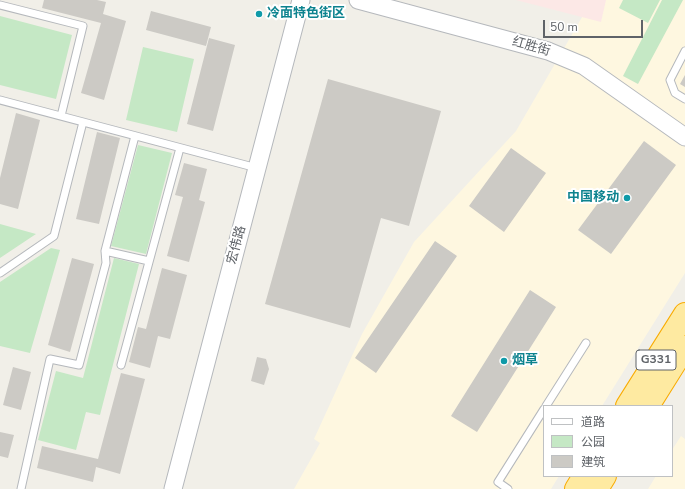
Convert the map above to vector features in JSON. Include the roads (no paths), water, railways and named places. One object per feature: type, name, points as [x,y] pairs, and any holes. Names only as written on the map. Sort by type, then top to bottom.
[{"type":"highway","name":"G331","points":[[628,405],[685,314]]},
{"type":"highway","name":"G331","points":[[649,405],[683,355]]},
{"type":"highway","points":[[576,489],[583,477]]},
{"type":"highway","points":[[597,489],[604,477]]},
{"type":"street","name":"宏伟路","points":[[173,489],[301,0]]},
{"type":"street","name":"红胜街","points":[[358,0],[548,51],[584,66],[685,136]]},
{"type":"lane","points":[[0,5],[83,26],[61,116]]},
{"type":"lane","points":[[685,51],[670,80],[674,93],[685,99]]},
{"type":"lane","points":[[0,100],[257,168]]},
{"type":"lane","points":[[0,273],[54,236],[83,122]]},
{"type":"lane","points":[[21,489],[50,359],[79,365],[106,263],[105,251],[135,136]]},
{"type":"lane","points":[[121,365],[180,148]]},
{"type":"lane","points":[[105,251],[149,261]]},
{"type":"lane","points":[[547,405],[586,343]]},
{"type":"lane","points":[[508,489],[498,482],[543,411]]},
{"type":"place","name":"冷面特色街区","points":[[259,14]]},
{"type":"place","name":"中国移动","points":[[627,198]]},
{"type":"place","name":"烟草","points":[[504,361]]}]
